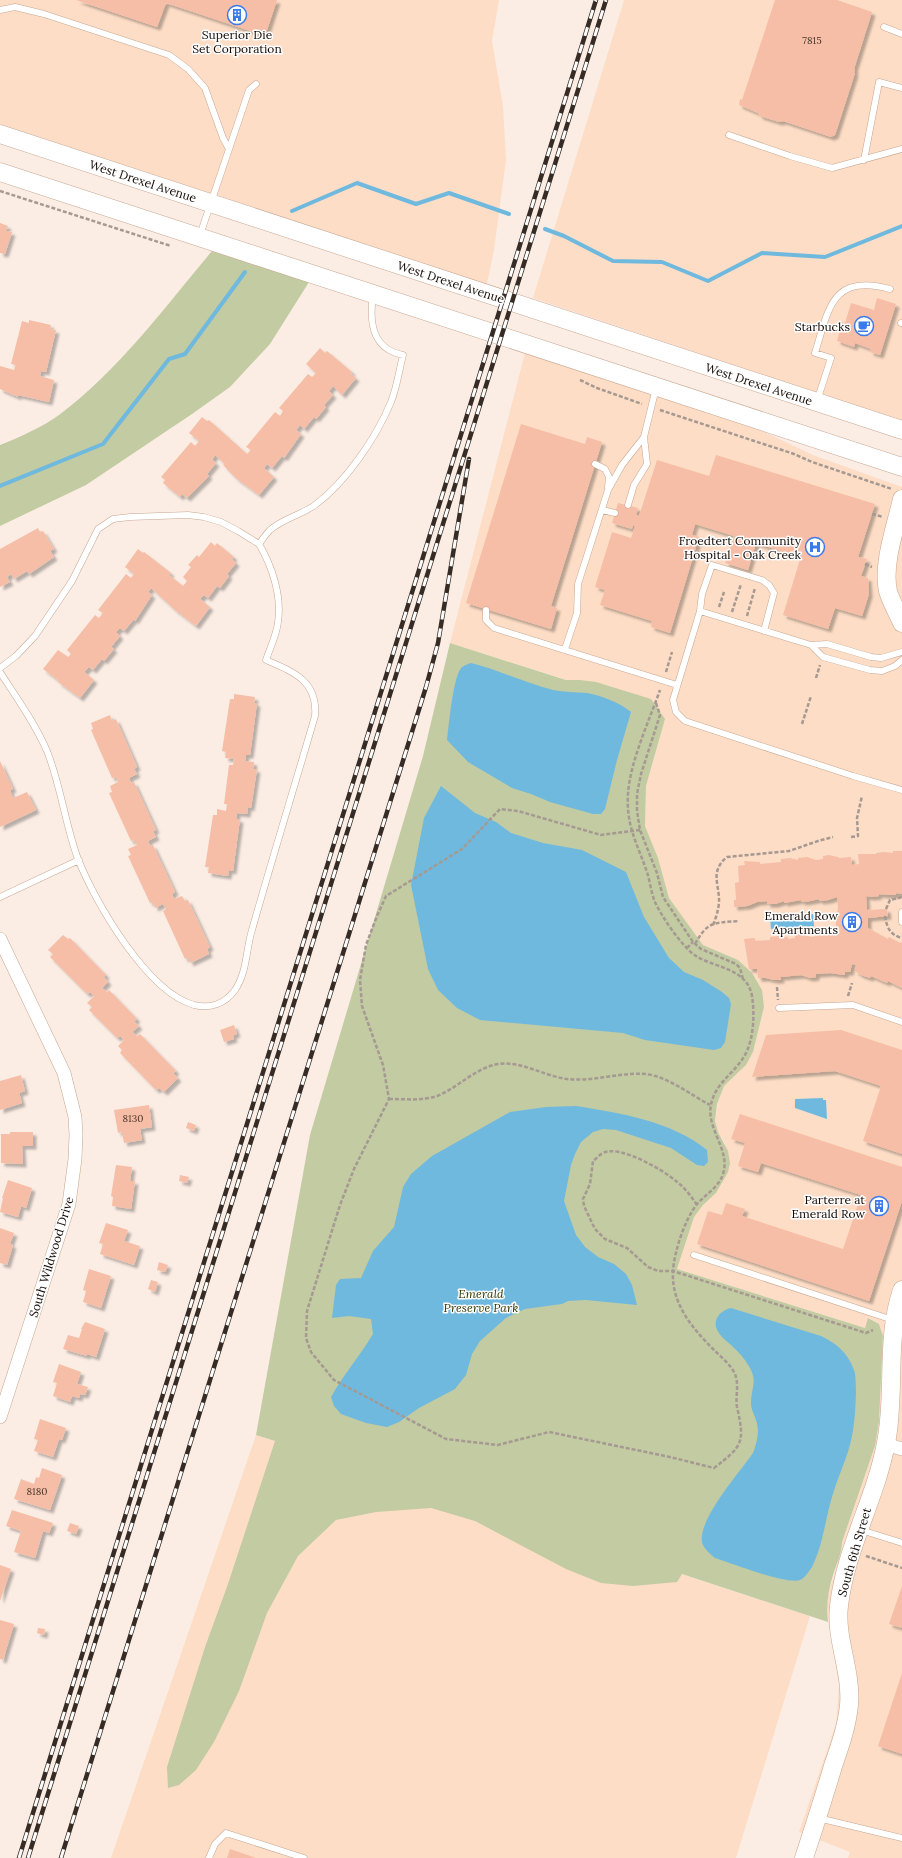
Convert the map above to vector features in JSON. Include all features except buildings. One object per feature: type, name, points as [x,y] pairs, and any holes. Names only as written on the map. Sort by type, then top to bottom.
[{"type":"street","name":"West Drexel Avenue","points":[[0,134],[902,430]]},
{"type":"street","points":[[0,172],[902,467]]},
{"type":"street","points":[[902,499],[890,554],[888,573],[888,591],[902,623]]},
{"type":"street","name":"South Wildwood Drive","points":[[0,939],[64,1073],[75,1117],[76,1135],[75,1159],[69,1204],[0,1417]]},
{"type":"street","name":"South 6th Street","points":[[804,1858],[845,1729],[850,1704],[848,1680],[840,1637],[838,1607],[844,1579],[860,1529],[894,1446],[890,1414],[902,1290]]},
{"type":"lane","points":[[0,10],[15,7],[44,14],[169,55],[188,68],[205,88],[223,138],[229,150]]},
{"type":"lane","points":[[884,27],[902,34]]},
{"type":"lane","points":[[864,160],[879,82],[902,88]]},
{"type":"lane","points":[[199,237],[249,90],[256,84]]},
{"type":"lane","points":[[729,135],[790,156],[832,168],[902,149]]},
{"type":"lane","points":[[817,403],[831,358],[815,353],[830,306],[837,296],[858,285],[872,285],[890,289]]},
{"type":"lane","points":[[258,544],[270,530],[314,505],[330,493],[358,458],[382,420],[391,402],[403,355],[392,353],[384,347],[371,325],[370,310],[373,294]]},
{"type":"lane","points":[[628,505],[634,485],[648,464],[644,437],[656,387]]},
{"type":"lane","points":[[565,649],[577,613],[578,584],[608,490],[622,464],[644,437]]},
{"type":"lane","points":[[595,464],[605,469],[609,477],[608,490]]},
{"type":"lane","points":[[602,510],[615,513]]},
{"type":"lane","points":[[0,668],[16,656],[35,636],[72,581],[98,529],[113,519],[188,515],[221,522],[258,544],[267,559],[275,584],[279,604],[278,622],[266,660],[300,677],[311,690],[316,702],[315,716],[251,932],[242,976],[235,990],[225,1000],[216,1005],[201,1007],[177,998],[163,987],[137,959],[123,941],[104,911],[79,860],[67,822],[55,771],[46,748],[0,672]]},
{"type":"lane","points":[[764,631],[774,593],[769,585],[758,579],[712,565],[702,594],[700,611],[673,700],[676,712],[685,721],[853,776],[902,790]]},
{"type":"lane","points":[[486,610],[486,620],[494,628],[677,685]]},
{"type":"lane","points":[[700,611],[811,645],[827,644],[871,658],[881,658],[902,652]]},
{"type":"lane","points":[[811,645],[823,656],[870,670],[882,671],[895,666],[902,660]]},
{"type":"lane","points":[[0,898],[79,860]]},
{"type":"lane","points":[[902,912],[902,922]]},
{"type":"lane","points":[[779,1008],[853,1005],[902,1022]]},
{"type":"lane","points":[[694,1255],[898,1322]]},
{"type":"lane","points":[[860,1529],[902,1543]]},
{"type":"lane","points":[[817,1818],[902,1838]]},
{"type":"lane","points":[[208,1858],[215,1844],[226,1833],[304,1858]]},
{"type":"path","points":[[670,413],[794,454],[812,462],[879,485]]},
{"type":"path","points":[[872,514],[885,518]]},
{"type":"path","points":[[730,620],[744,575]]},
{"type":"path","points":[[744,624],[758,579]]},
{"type":"path","points":[[716,615],[724,592]]},
{"type":"path","points":[[666,672],[672,652]]},
{"type":"path","points":[[816,678],[821,663]]},
{"type":"path","points":[[660,690],[632,770],[628,794],[631,831],[647,871],[655,901],[667,922],[687,948],[696,956],[732,971],[744,980]]},
{"type":"path","points":[[802,724],[811,696]]},
{"type":"path","points":[[640,830],[602,835],[518,810],[500,809],[462,849],[386,896],[366,945],[360,980],[362,1006],[383,1065],[389,1099],[354,1169],[340,1205],[307,1311],[306,1338],[311,1352],[334,1380],[446,1439],[498,1445],[549,1432],[670,1456],[714,1468],[726,1459],[738,1446],[742,1434],[737,1406],[738,1387],[736,1373],[705,1341],[677,1304],[673,1271],[680,1241],[690,1216],[697,1205],[720,1182],[724,1172],[726,1159],[713,1129],[710,1105],[718,1088],[742,1060],[749,1048],[753,1006],[752,992],[744,980],[740,968],[736,964],[701,949],[694,943],[663,897],[657,873],[640,830],[637,811],[637,794],[641,774],[660,715],[656,702]]},
{"type":"path","points":[[851,837],[858,836],[857,818],[862,796]]},
{"type":"path","points":[[713,925],[719,904],[719,894],[716,882],[721,861],[727,857],[789,851],[833,837]]},
{"type":"path","points":[[886,909],[890,900],[902,897]]},
{"type":"path","points":[[885,916],[887,927],[892,934],[902,938]]},
{"type":"path","points":[[687,948],[694,943],[704,928],[718,922],[739,921]]},
{"type":"path","points":[[389,1099],[418,1099],[437,1096],[481,1070],[498,1064],[513,1064],[566,1079],[594,1080],[629,1074],[646,1074],[666,1080],[710,1105]]},
{"type":"path","points":[[866,1556],[902,1568]]},
{"type":"shaded area","points":[[0,0],[499,0],[492,41],[503,106],[506,160],[494,250],[487,284],[0,124]]},
{"type":"shaded area","points":[[624,0],[902,0],[902,421],[533,298]]},
{"type":"shaded area","points":[[525,353],[758,429],[813,455],[902,487],[902,1858],[848,1858],[850,1852],[799,1832],[836,1724],[839,1686],[826,1608],[829,1591],[842,1548],[842,1542],[875,1446],[879,1422],[883,1336],[879,1324],[869,1318],[865,1328],[677,1269],[694,1217],[703,1205],[716,1193],[725,1143],[718,1132],[715,1121],[719,1095],[724,1086],[740,1071],[753,1052],[764,1007],[738,960],[703,945],[669,898],[658,858],[645,826],[646,786],[665,719],[580,680],[567,680],[450,643]]},
{"type":"shaded area","points":[[256,1435],[810,1616],[736,1858],[111,1858]]},
{"type":"green space","points":[[212,251],[309,282],[270,344],[230,387],[192,414],[86,485],[0,526],[0,445],[45,424],[59,415],[102,378],[159,316]]},
{"type":"green space","name":"Emerald Preserve Park","points":[[450,643],[566,680],[596,682],[651,699],[665,719],[646,786],[645,826],[658,858],[669,898],[703,945],[738,960],[752,973],[762,990],[764,1007],[753,1052],[746,1065],[724,1086],[717,1104],[715,1121],[718,1132],[728,1151],[730,1163],[728,1172],[716,1193],[703,1205],[694,1217],[677,1269],[865,1328],[868,1318],[879,1324],[883,1336],[879,1422],[875,1446],[842,1542],[840,1555],[831,1581],[827,1604],[828,1622],[682,1574],[677,1582],[633,1586],[601,1583],[566,1569],[475,1521],[431,1508],[376,1512],[336,1520],[298,1556],[267,1613],[239,1691],[214,1742],[196,1770],[179,1785],[168,1788],[167,1767],[205,1647],[228,1584],[275,1441],[256,1435],[310,1135],[423,756]]},
{"type":"water","points":[[471,663],[553,690],[587,693],[599,696],[616,702],[631,712],[605,809],[601,814],[593,814],[550,802],[512,788],[468,762],[447,740],[456,680],[462,667]]},
{"type":"water","points":[[441,786],[475,813],[496,822],[511,833],[543,843],[582,850],[626,872],[644,917],[669,958],[684,972],[703,980],[729,998],[731,1004],[725,1042],[721,1048],[714,1050],[645,1040],[623,1033],[480,1020],[457,1008],[438,990],[428,969],[411,885],[424,818]]},
{"type":"water","points":[[813,914],[814,926],[771,929],[770,917]]},
{"type":"water","points":[[823,1098],[823,1100],[826,1100],[827,1119],[795,1108],[795,1099]]},
{"type":"water","points":[[576,1106],[627,1115],[661,1125],[693,1140],[707,1150],[708,1162],[704,1166],[697,1165],[671,1148],[616,1130],[603,1129],[593,1132],[581,1142],[575,1154],[571,1165],[564,1201],[576,1235],[585,1247],[598,1257],[614,1264],[626,1274],[632,1285],[637,1305],[586,1300],[568,1301],[562,1304],[525,1309],[506,1318],[480,1341],[472,1354],[466,1375],[455,1389],[419,1408],[399,1422],[387,1427],[366,1423],[341,1414],[334,1406],[331,1397],[373,1334],[371,1319],[349,1316],[332,1318],[336,1285],[340,1279],[361,1278],[373,1251],[394,1227],[403,1187],[411,1174],[432,1156],[510,1112],[546,1107]]},
{"type":"water","points":[[731,1308],[821,1336],[841,1349],[848,1358],[854,1370],[856,1383],[856,1403],[850,1444],[832,1497],[816,1559],[804,1578],[800,1580],[793,1581],[772,1577],[715,1558],[709,1553],[702,1542],[706,1521],[721,1496],[753,1453],[758,1436],[758,1428],[751,1405],[754,1382],[753,1374],[743,1358],[721,1336],[716,1327],[716,1320],[719,1314]]},
{"type":"waterway","points":[[292,211],[357,183],[416,204],[449,193],[509,214]]},
{"type":"waterway","points":[[545,229],[564,236],[613,261],[662,262],[708,281],[762,253],[825,257],[902,226]]},
{"type":"waterway","points":[[0,486],[103,444],[169,359],[185,354],[245,272]]},
{"type":"railway","points":[[19,1858],[596,0]]},
{"type":"railway","points":[[28,1858],[606,0]]},
{"type":"railway","points":[[61,1858],[426,687],[438,643],[469,459]]},
{"type":"place","name":"Superior Die Set Corporation","points":[[237,15]]},
{"type":"place","name":"Starbucks","points":[[864,326]]},
{"type":"place","name":"Froedtert Community Hospital - Oak Creek","points":[[815,547]]},
{"type":"place","name":"Emerald Row Apartments","points":[[852,922]]},
{"type":"place","name":"Parterre at Emerald Row","points":[[879,1206]]}]
